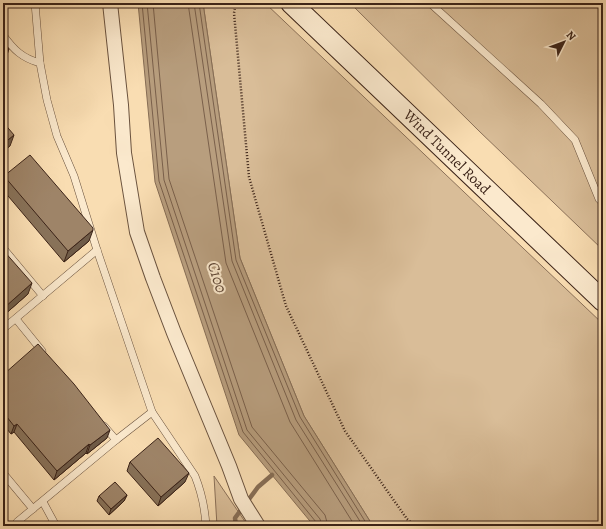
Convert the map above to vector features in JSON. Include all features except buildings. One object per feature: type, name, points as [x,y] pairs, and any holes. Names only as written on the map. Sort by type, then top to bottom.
[{"type":"street","points":[[110,3],[121,105],[124,152],[137,232],[153,278],[229,466],[241,500],[258,526]]},
{"type":"street","name":"Wind Tunnel Road","points":[[291,3],[603,301]]},
{"type":"lane","points":[[35,3],[40,63],[46,100],[57,136],[74,176],[97,250],[152,412],[195,476],[199,486],[206,526]]},
{"type":"lane","points":[[430,3],[541,104],[575,140],[599,198],[603,203]]},
{"type":"lane","points":[[3,35],[14,50],[30,60],[40,63]]},
{"type":"lane","points":[[3,248],[43,296]]},
{"type":"lane","points":[[3,329],[97,250]]},
{"type":"lane","points":[[16,319],[46,355]]},
{"type":"lane","points":[[16,526],[17,522],[152,412]]},
{"type":"lane","points":[[101,422],[116,440]]},
{"type":"lane","points":[[3,473],[33,509]]},
{"type":"lane","points":[[43,502],[56,526]]},
{"type":"path","points":[[236,3],[234,13],[249,177],[286,306],[345,431],[407,519],[415,526]]},
{"type":"shaded area","points":[[203,3],[265,3],[603,324],[603,526],[373,526],[304,416],[240,258]]},
{"type":"shaded area","points":[[350,3],[603,3],[603,250],[479,131]]},
{"type":"shaded area","points":[[214,476],[248,526],[217,526]]},
{"type":"water","name":"C100","points":[[138,3],[203,3],[240,258],[304,416],[373,526],[314,526],[239,435],[155,182]]},
{"type":"waterway","points":[[236,526],[235,518],[258,487],[272,475]]}]
